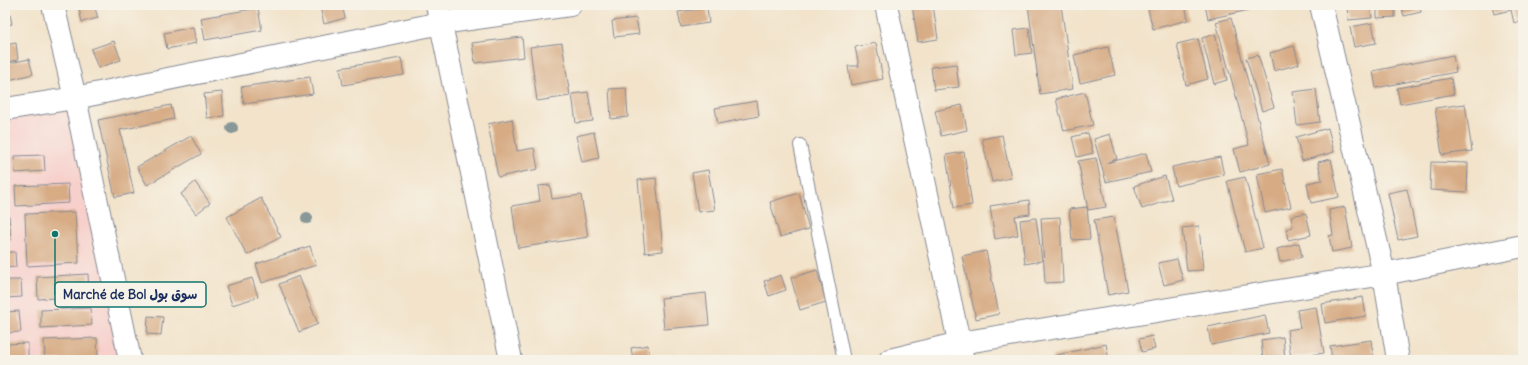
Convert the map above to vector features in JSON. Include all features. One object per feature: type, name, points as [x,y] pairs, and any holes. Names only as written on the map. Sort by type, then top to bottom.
[{"type":"street","points":[[53,5],[75,98],[130,360]]},
{"type":"street","points":[[5,109],[75,98],[439,14],[570,5]]},
{"type":"street","points":[[886,5],[961,352]]},
{"type":"street","points":[[1321,5],[1384,274],[1398,360]]},
{"type":"street","points":[[439,14],[510,360]]},
{"type":"street","points":[[890,360],[961,352],[1384,274],[1523,246]]},
{"type":"lane","points":[[800,145],[844,360]]},
{"type":"shaded area","points":[[75,98],[132,360],[5,360],[5,109]]},
{"type":"building","points":[[5,5],[8,5],[12,24],[5,26]]},
{"type":"building","points":[[78,5],[94,5],[98,18],[82,22]]},
{"type":"building","points":[[342,5],[345,18],[324,24],[320,7]]},
{"type":"building","points":[[912,5],[933,5],[938,39],[918,42]]},
{"type":"building","points":[[1028,5],[1061,5],[1073,89],[1040,94]]},
{"type":"building","points":[[1147,5],[1185,5],[1188,20],[1153,29]]},
{"type":"building","points":[[1205,5],[1248,5],[1249,10],[1208,19]]},
{"type":"building","points":[[1347,5],[1370,5],[1372,18],[1348,20]]},
{"type":"building","points":[[1377,5],[1395,5],[1395,17],[1377,18]]},
{"type":"building","points":[[1401,5],[1420,5],[1421,12],[1404,16]]},
{"type":"building","points":[[1492,5],[1523,5],[1523,20],[1514,23],[1511,10],[1494,14]]},
{"type":"building","points":[[258,8],[262,30],[205,40],[201,18]]},
{"type":"building","points":[[707,8],[709,23],[681,27],[678,12]]},
{"type":"building","points":[[636,18],[639,34],[614,37],[612,21]]},
{"type":"building","points":[[1231,18],[1270,164],[1240,172],[1234,149],[1249,145],[1216,22]]},
{"type":"building","points":[[1372,23],[1376,43],[1354,47],[1350,27]]},
{"type":"building","points":[[193,27],[196,43],[167,49],[164,33]]},
{"type":"building","points":[[1029,28],[1032,53],[1016,55],[1013,30]]},
{"type":"building","points":[[1215,34],[1227,80],[1214,84],[1202,38]]},
{"type":"building","points":[[522,37],[524,57],[475,63],[472,43]]},
{"type":"building","points":[[1198,39],[1208,79],[1186,85],[1177,44]]},
{"type":"building","points":[[114,41],[121,60],[98,68],[91,49]]},
{"type":"building","points":[[16,43],[18,60],[5,62],[5,45]]},
{"type":"building","points":[[562,43],[570,96],[537,101],[530,47]]},
{"type":"building","points":[[876,43],[883,79],[851,85],[848,66],[859,66],[855,47]]},
{"type":"building","points":[[1294,46],[1299,64],[1274,71],[1270,53]]},
{"type":"building","points":[[1108,47],[1115,75],[1080,83],[1074,55]]},
{"type":"building","points":[[1258,55],[1274,107],[1262,111],[1246,58]]},
{"type":"building","points":[[1453,55],[1456,72],[1376,88],[1373,71]]},
{"type":"building","points":[[401,58],[404,75],[343,85],[340,68]]},
{"type":"building","points":[[29,59],[33,74],[5,81],[5,64]]},
{"type":"building","points":[[956,64],[959,87],[934,90],[931,67]]},
{"type":"building","points":[[310,77],[313,94],[244,104],[241,87]]},
{"type":"building","points":[[1451,78],[1454,94],[1400,104],[1397,88]]},
{"type":"building","points":[[626,88],[628,117],[611,119],[609,89]]},
{"type":"building","points":[[1316,89],[1320,122],[1297,125],[1293,92]]},
{"type":"building","points":[[222,92],[224,116],[207,118],[204,94]]},
{"type":"building","points":[[588,92],[593,121],[576,123],[572,94]]},
{"type":"building","points":[[1085,92],[1093,125],[1064,131],[1056,99]]},
{"type":"building","points":[[757,101],[759,116],[718,124],[715,108]]},
{"type":"building","points":[[1465,104],[1472,151],[1442,155],[1435,108]]},
{"type":"building","points":[[171,105],[174,119],[120,130],[134,193],[115,197],[98,120]]},
{"type":"building","points":[[962,105],[967,130],[941,136],[935,111]]},
{"type":"building","points":[[512,119],[517,151],[534,148],[538,169],[498,177],[488,124]]},
{"type":"building","points":[[1328,128],[1334,152],[1302,161],[1296,137]]},
{"type":"building","points":[[594,132],[599,158],[582,162],[576,136]]},
{"type":"building","points":[[1088,133],[1093,153],[1077,157],[1072,137]]},
{"type":"building","points":[[1110,134],[1117,159],[1106,163],[1146,153],[1151,172],[1106,182],[1094,139]]},
{"type":"building","points":[[1002,135],[1011,178],[992,182],[982,139]]},
{"type":"building","points":[[191,136],[201,154],[147,185],[137,167]]},
{"type":"building","points":[[964,152],[972,205],[954,208],[946,155]]},
{"type":"building","points":[[44,155],[45,171],[15,173],[14,156]]},
{"type":"building","points":[[1220,157],[1224,175],[1176,186],[1172,167]]},
{"type":"building","points":[[1096,158],[1106,207],[1088,210],[1078,161]]},
{"type":"building","points":[[1331,159],[1339,197],[1311,203],[1307,183],[1322,180],[1318,162]]},
{"type":"building","points":[[1431,162],[1468,163],[1467,192],[1430,190]]},
{"type":"building","points":[[1282,169],[1291,207],[1265,213],[1257,174]]},
{"type":"building","points":[[708,170],[715,210],[698,212],[692,173]]},
{"type":"building","points":[[1165,176],[1172,199],[1142,209],[1134,186]]},
{"type":"building","points":[[1245,177],[1263,248],[1245,252],[1227,181]]},
{"type":"building","points":[[656,178],[663,251],[645,253],[638,180]]},
{"type":"building","points":[[195,182],[210,203],[196,214],[181,194]]},
{"type":"building","points":[[68,184],[69,203],[16,206],[15,186]]},
{"type":"building","points":[[550,185],[552,199],[581,195],[588,237],[518,248],[512,206],[540,201],[538,186]]},
{"type":"building","points":[[1407,189],[1417,236],[1398,240],[1388,193]]},
{"type":"building","points":[[799,193],[809,229],[780,237],[770,202]]},
{"type":"building","points":[[261,198],[281,237],[247,255],[227,217]]},
{"type":"building","points":[[1029,200],[1030,214],[1015,216],[1018,235],[995,239],[990,206]]},
{"type":"building","points":[[1087,207],[1090,239],[1072,240],[1069,209]]},
{"type":"building","points":[[1345,207],[1352,248],[1332,252],[1329,236],[1333,235],[1329,210]]},
{"type":"building","points":[[75,212],[79,263],[27,266],[25,214]]},
{"type":"building","points":[[1306,213],[1311,235],[1288,240],[1286,229],[1293,227],[1291,216]]},
{"type":"building","points":[[9,216],[11,240],[5,241],[5,217]]},
{"type":"building","points":[[1060,217],[1063,282],[1045,283],[1041,218]]},
{"type":"building","points":[[1114,217],[1128,291],[1108,295],[1094,220]]},
{"type":"building","points":[[1036,218],[1042,261],[1025,264],[1020,220]]},
{"type":"building","points":[[1199,226],[1203,270],[1187,271],[1182,228]]},
{"type":"building","points":[[1299,243],[1302,257],[1280,262],[1277,249]]},
{"type":"building","points":[[310,246],[316,265],[262,283],[256,264]]},
{"type":"building","points":[[986,251],[999,314],[976,319],[962,256]]},
{"type":"building","points":[[5,252],[15,252],[16,267],[5,268]]},
{"type":"building","points":[[1177,259],[1183,280],[1164,285],[1158,263]]},
{"type":"building","points":[[817,270],[826,302],[800,310],[791,278]]},
{"type":"building","points":[[88,274],[89,296],[38,299],[37,277]]},
{"type":"building","points":[[781,275],[786,290],[769,296],[764,281]]},
{"type":"building","points":[[299,276],[318,324],[299,332],[279,284]]},
{"type":"building","points":[[252,278],[258,297],[232,305],[226,286]]},
{"type":"building","points":[[5,280],[21,280],[22,297],[5,298]]},
{"type":"building","points":[[706,293],[709,325],[664,329],[661,298]]},
{"type":"building","points":[[1363,297],[1366,316],[1325,323],[1322,304]]},
{"type":"building","points":[[1316,307],[1324,353],[1291,358],[1287,330],[1300,328],[1297,310]]},
{"type":"building","points":[[91,308],[92,325],[41,328],[41,310]]},
{"type":"building","points":[[19,311],[21,332],[5,333],[5,312]]},
{"type":"building","points":[[1265,315],[1269,333],[1211,345],[1208,327]]},
{"type":"building","points":[[148,316],[163,317],[161,335],[147,334]]},
{"type":"building","points":[[1152,336],[1155,349],[1142,352],[1139,339]]},
{"type":"building","points":[[1283,337],[1285,360],[1263,360],[1261,340]]},
{"type":"building","points":[[97,338],[98,358],[45,360],[44,340]]},
{"type":"building","points":[[1371,340],[1374,360],[1332,360],[1330,346]]},
{"type":"building","points":[[28,343],[28,360],[5,360],[5,344]]},
{"type":"building","points":[[1106,344],[1109,360],[1054,360],[1053,356]]},
{"type":"building","points":[[648,345],[650,360],[633,360],[631,348]]},
{"type":"place","name":"Marché de Bol سوق بول","points":[[55,234]]}]
